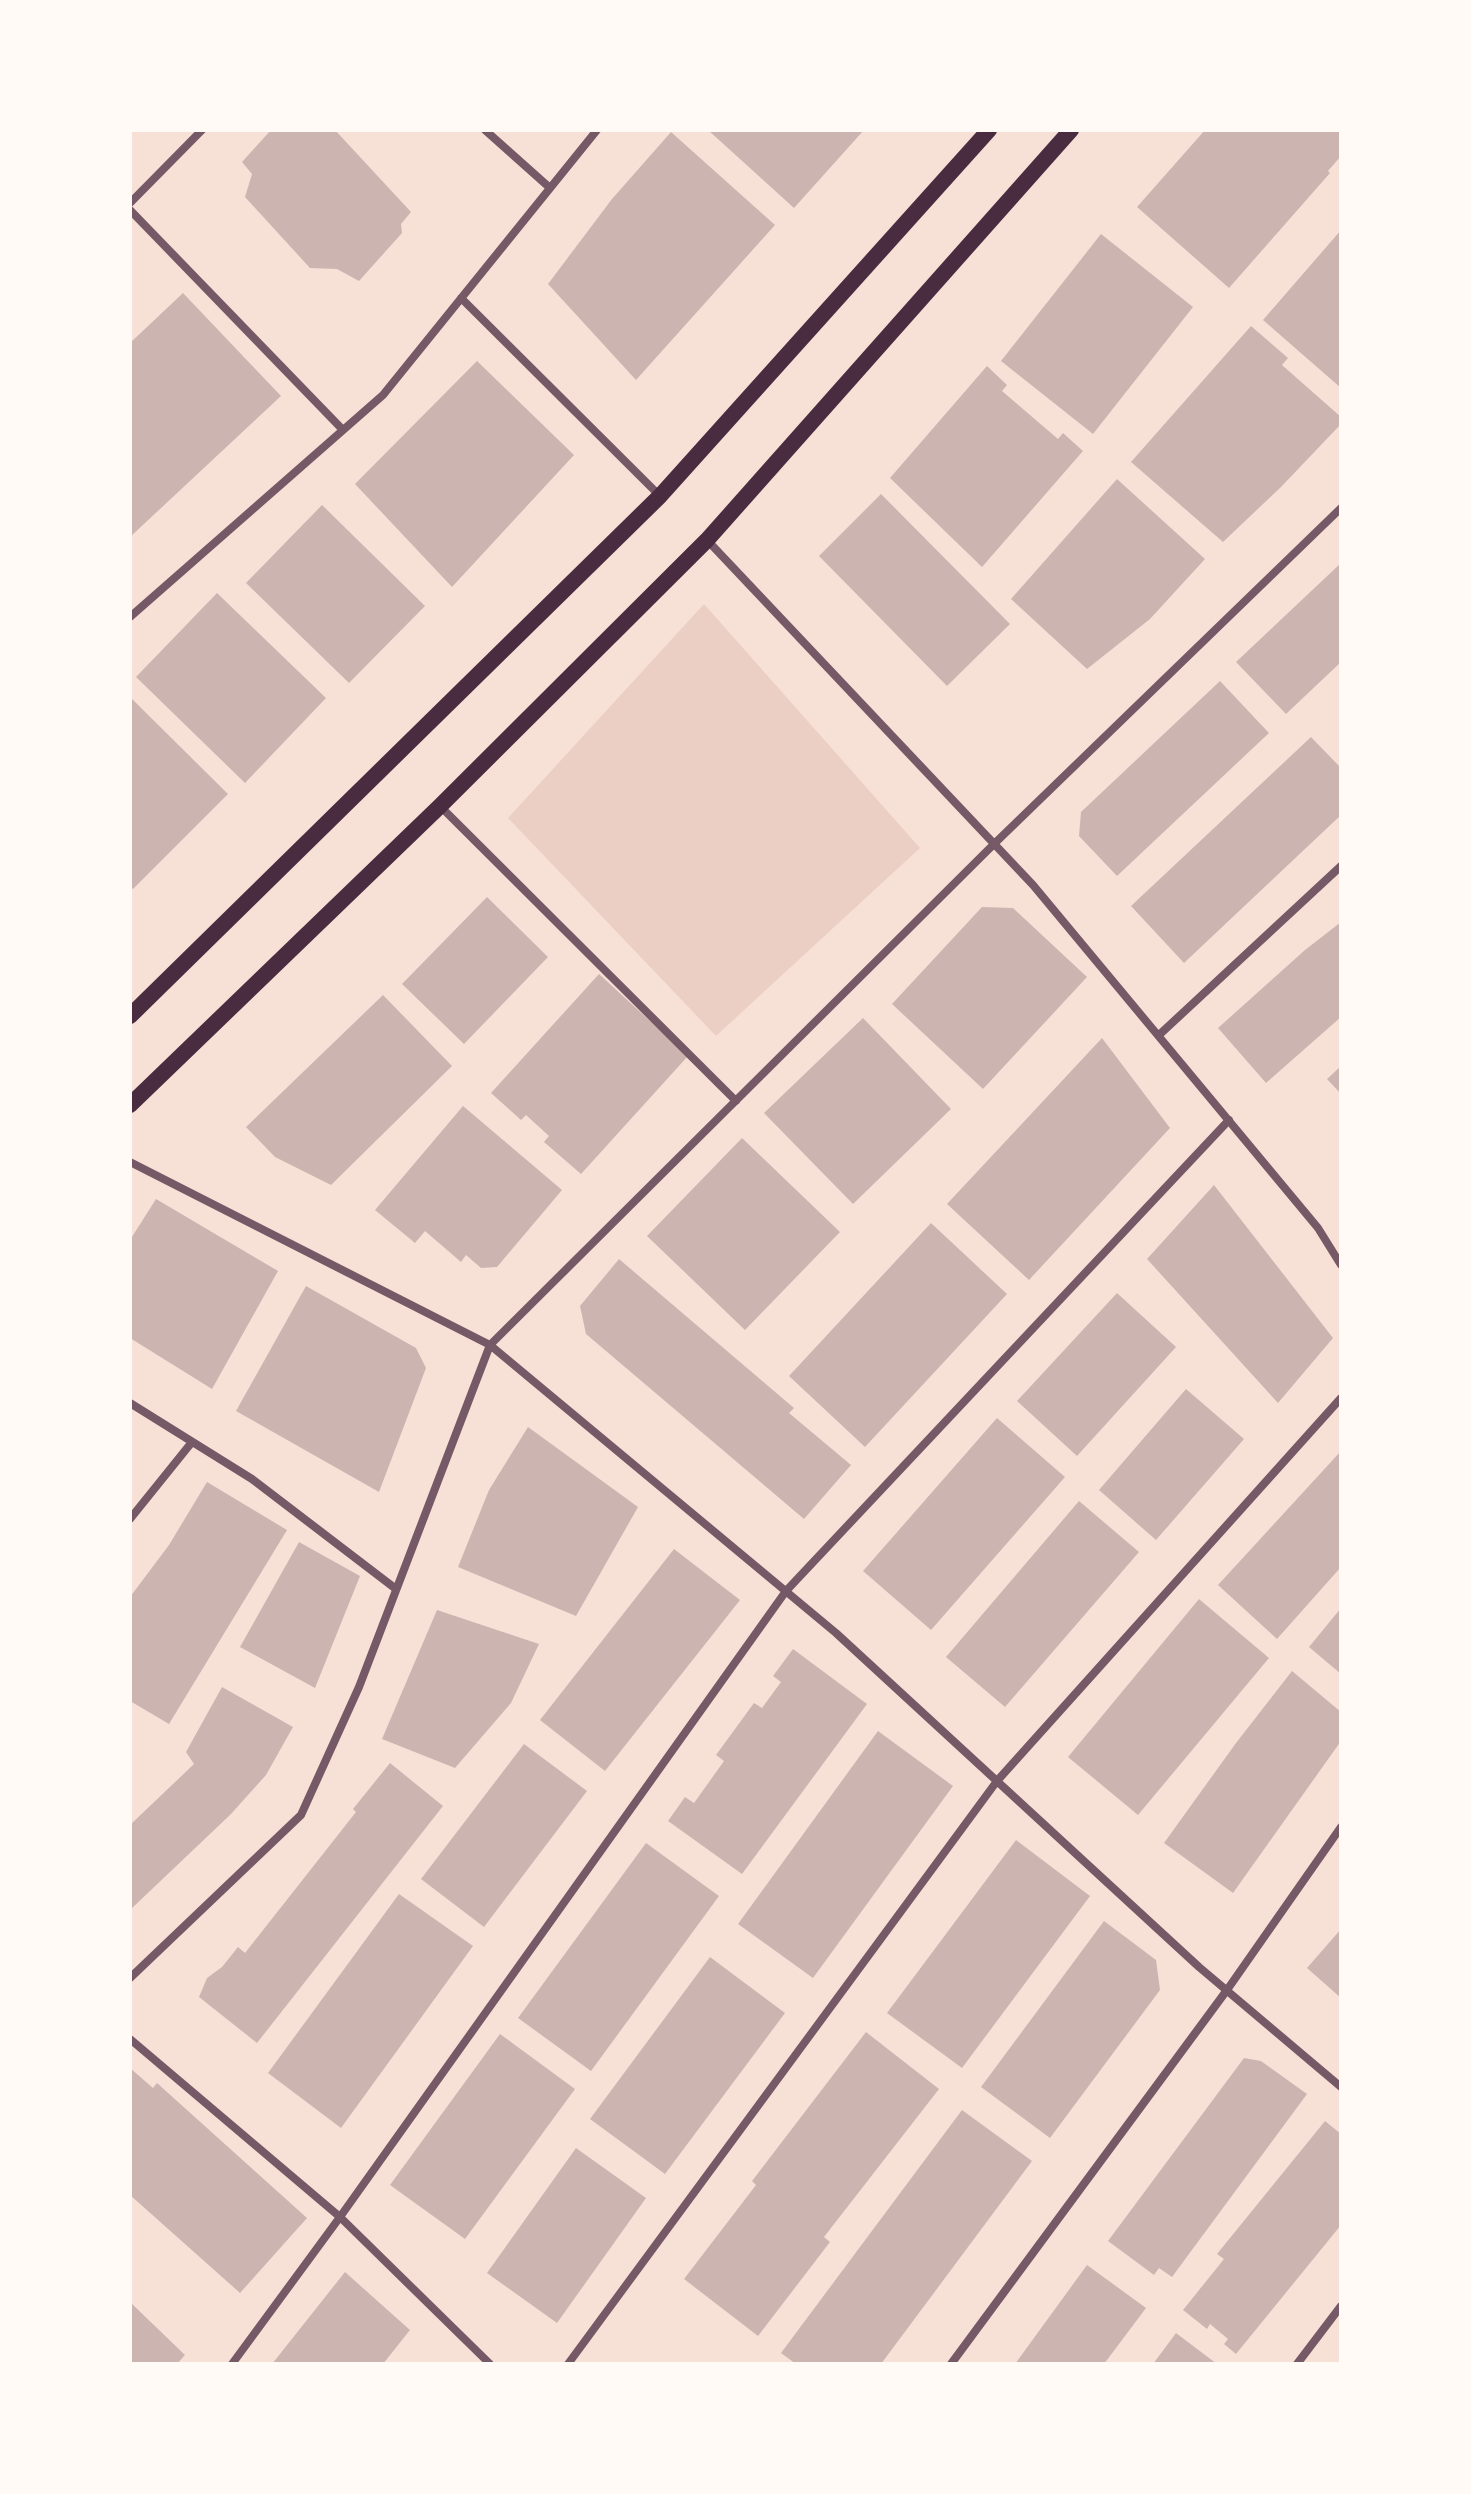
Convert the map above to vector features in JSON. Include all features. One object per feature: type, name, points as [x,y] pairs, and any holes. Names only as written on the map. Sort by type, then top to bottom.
[{"type":"main road","points":[[130,1016],[660,496],[989,130]]},
{"type":"main road","points":[[130,1105],[440,806],[707,540],[1071,130]]},
{"type":"street","points":[[130,203],[202,130]]},
{"type":"street","points":[[485,130],[550,188]]},
{"type":"street","points":[[130,617],[383,395],[597,130]]},
{"type":"street","points":[[130,210],[343,430]]},
{"type":"street","points":[[461,298],[660,496]]},
{"type":"street","points":[[130,1978],[301,1815],[359,1687],[490,1345],[994,844],[1341,508]]},
{"type":"street","points":[[707,540],[1033,885],[1318,1228],[1341,1265]]},
{"type":"street","points":[[440,806],[736,1101]]},
{"type":"street","points":[[1159,1035],[1341,866]]},
{"type":"street","points":[[232,2364],[786,1591],[1229,1120]]},
{"type":"street","points":[[130,1162],[490,1345],[836,1633],[1227,1990],[1341,2087]]},
{"type":"street","points":[[1333,1252],[1341,1245]]},
{"type":"street","points":[[568,2364],[997,1781],[1341,1398]]},
{"type":"street","points":[[130,1403],[252,1479],[396,1589]]},
{"type":"street","points":[[130,1519],[192,1442]]},
{"type":"street","points":[[951,2364],[1227,1990],[1341,1827]]},
{"type":"street","points":[[130,2039],[340,2217],[490,2364]]},
{"type":"street","points":[[1297,2364],[1341,2306]]},
{"type":"shaded area","points":[[704,604],[920,848],[716,1036],[508,818]]},
{"type":"building","points":[[271,130],[335,130],[411,212],[401,224],[402,233],[359,281],[337,269],[310,268],[245,197],[252,174],[242,162]]},
{"type":"building","points":[[708,130],[864,130],[794,208]]},
{"type":"building","points":[[1205,130],[1341,130],[1341,156],[1328,171],[1330,173],[1229,288],[1137,207]]},
{"type":"building","points":[[671,132],[775,225],[636,380],[548,284],[612,199]]},
{"type":"building","points":[[1341,230],[1341,388],[1263,320]]},
{"type":"building","points":[[1101,234],[1193,307],[1093,434],[1001,361]]},
{"type":"building","points":[[183,293],[281,396],[130,537],[130,343]]},
{"type":"building","points":[[1251,326],[1288,358],[1282,365],[1341,417],[1341,424],[1223,542],[1131,462]]},
{"type":"building","points":[[477,361],[574,455],[452,587],[355,484]]},
{"type":"building","points":[[987,366],[1007,385],[1002,391],[1058,439],[1063,433],[1083,451],[982,567],[890,478]]},
{"type":"building","points":[[1117,479],[1205,559],[1150,619],[1087,669],[1011,599]]},
{"type":"building","points":[[881,494],[1010,624],[947,686],[819,556]]},
{"type":"building","points":[[322,505],[425,606],[349,683],[246,583]]},
{"type":"building","points":[[1341,563],[1341,662],[1286,714],[1236,662]]},
{"type":"building","points":[[217,593],[326,698],[245,783],[136,677]]},
{"type":"building","points":[[1220,681],[1269,733],[1117,876],[1079,836],[1081,812]]},
{"type":"building","points":[[130,697],[228,794],[133,889],[130,886]]},
{"type":"building","points":[[1311,737],[1341,768],[1341,815],[1184,963],[1131,906]]},
{"type":"building","points":[[487,897],[548,957],[464,1044],[402,984]]},
{"type":"building","points":[[982,907],[1013,908],[1087,977],[983,1089],[892,1004]]},
{"type":"building","points":[[1341,922],[1341,1017],[1266,1083],[1218,1028]]},
{"type":"building","points":[[599,974],[688,1056],[581,1174],[544,1142],[549,1136],[526,1115],[521,1120],[491,1093]]},
{"type":"building","points":[[383,995],[452,1066],[331,1185],[275,1157],[246,1127]]},
{"type":"building","points":[[863,1018],[951,1109],[853,1204],[764,1113]]},
{"type":"building","points":[[1102,1038],[1170,1128],[1029,1280],[947,1204]]},
{"type":"building","points":[[1341,1066],[1341,1094],[1327,1079]]},
{"type":"building","points":[[463,1106],[562,1190],[497,1267],[481,1268],[466,1255],[461,1262],[425,1231],[415,1243],[375,1210]]},
{"type":"building","points":[[742,1138],[840,1232],[745,1330],[647,1236]]},
{"type":"building","points":[[1214,1185],[1333,1338],[1278,1403],[1147,1259]]},
{"type":"building","points":[[156,1199],[278,1271],[212,1389],[130,1338],[130,1240]]},
{"type":"building","points":[[931,1223],[1007,1294],[865,1447],[789,1376]]},
{"type":"building","points":[[619,1259],[794,1408],[789,1413],[851,1465],[804,1519],[586,1334],[580,1306]]},
{"type":"building","points":[[306,1286],[416,1348],[426,1368],[379,1492],[236,1411]]},
{"type":"building","points":[[1117,1293],[1176,1347],[1077,1456],[1017,1401]]},
{"type":"building","points":[[1186,1389],[1244,1439],[1156,1540],[1099,1490]]},
{"type":"building","points":[[997,1418],[1065,1477],[931,1630],[863,1571]]},
{"type":"building","points":[[528,1427],[638,1507],[576,1616],[458,1567],[489,1490]]},
{"type":"building","points":[[1341,1451],[1341,1567],[1277,1639],[1218,1585]]},
{"type":"building","points":[[207,1482],[287,1530],[169,1724],[130,1701],[130,1597],[169,1545]]},
{"type":"building","points":[[1079,1501],[1139,1552],[1005,1707],[946,1657]]},
{"type":"building","points":[[299,1542],[360,1576],[315,1688],[240,1647]]},
{"type":"building","points":[[674,1549],[740,1600],[605,1771],[540,1720]]},
{"type":"building","points":[[1199,1599],[1269,1658],[1138,1815],[1068,1757]]},
{"type":"building","points":[[1341,1608],[1341,1674],[1309,1647]]},
{"type":"building","points":[[437,1610],[539,1644],[511,1703],[455,1768],[382,1739]]},
{"type":"building","points":[[793,1649],[867,1704],[742,1874],[668,1821],[685,1797],[694,1803],[724,1761],[716,1755],[754,1703],[762,1708],[781,1682],[773,1676]]},
{"type":"building","points":[[1292,1671],[1341,1712],[1341,1741],[1233,1893],[1164,1843]]},
{"type":"building","points":[[222,1687],[293,1727],[266,1775],[231,1814],[130,1910],[130,1825],[194,1764],[186,1752]]},
{"type":"building","points":[[878,1731],[953,1786],[813,1978],[738,1924]]},
{"type":"building","points":[[524,1744],[587,1791],[484,1927],[421,1879]]},
{"type":"building","points":[[390,1763],[443,1806],[257,2043],[199,1997],[207,1978],[222,1967],[238,1947],[245,1953],[356,1812],[353,1809]]},
{"type":"building","points":[[1016,1840],[1090,1896],[962,2068],[887,2013]]},
{"type":"building","points":[[646,1843],[719,1896],[591,2071],[518,2018]]},
{"type":"building","points":[[399,1894],[473,1946],[341,2128],[268,2073]]},
{"type":"building","points":[[1104,1921],[1156,1960],[1160,1990],[1050,2138],[981,2087]]},
{"type":"building","points":[[1341,1929],[1341,1998],[1307,1968]]},
{"type":"building","points":[[710,1957],[785,2013],[665,2174],[590,2119]]},
{"type":"building","points":[[866,2032],[939,2089],[824,2237],[830,2242],[758,2336],[684,2279],[756,2185],[752,2181]]},
{"type":"building","points":[[500,2034],[575,2089],[465,2239],[390,2185]]},
{"type":"building","points":[[1244,2058],[1261,2061],[1307,2094],[1172,2277],[1159,2268],[1154,2275],[1108,2241]]},
{"type":"building","points":[[130,2068],[153,2088],[157,2083],[307,2218],[240,2293],[130,2195]]},
{"type":"building","points":[[962,2110],[1032,2161],[881,2364],[796,2364],[781,2353]]},
{"type":"building","points":[[1325,2121],[1341,2134],[1341,2225],[1236,2354],[1224,2344],[1228,2339],[1210,2324],[1207,2329],[1183,2310],[1224,2259],[1217,2254]]},
{"type":"building","points":[[576,2148],[646,2198],[557,2323],[487,2273]]},
{"type":"building","points":[[1087,2265],[1146,2308],[1104,2364],[1015,2364]]},
{"type":"building","points":[[345,2272],[410,2330],[383,2364],[272,2364]]},
{"type":"building","points":[[130,2302],[185,2355],[177,2364],[130,2364]]},
{"type":"building","points":[[1176,2333],[1217,2364],[1153,2364]]}]
